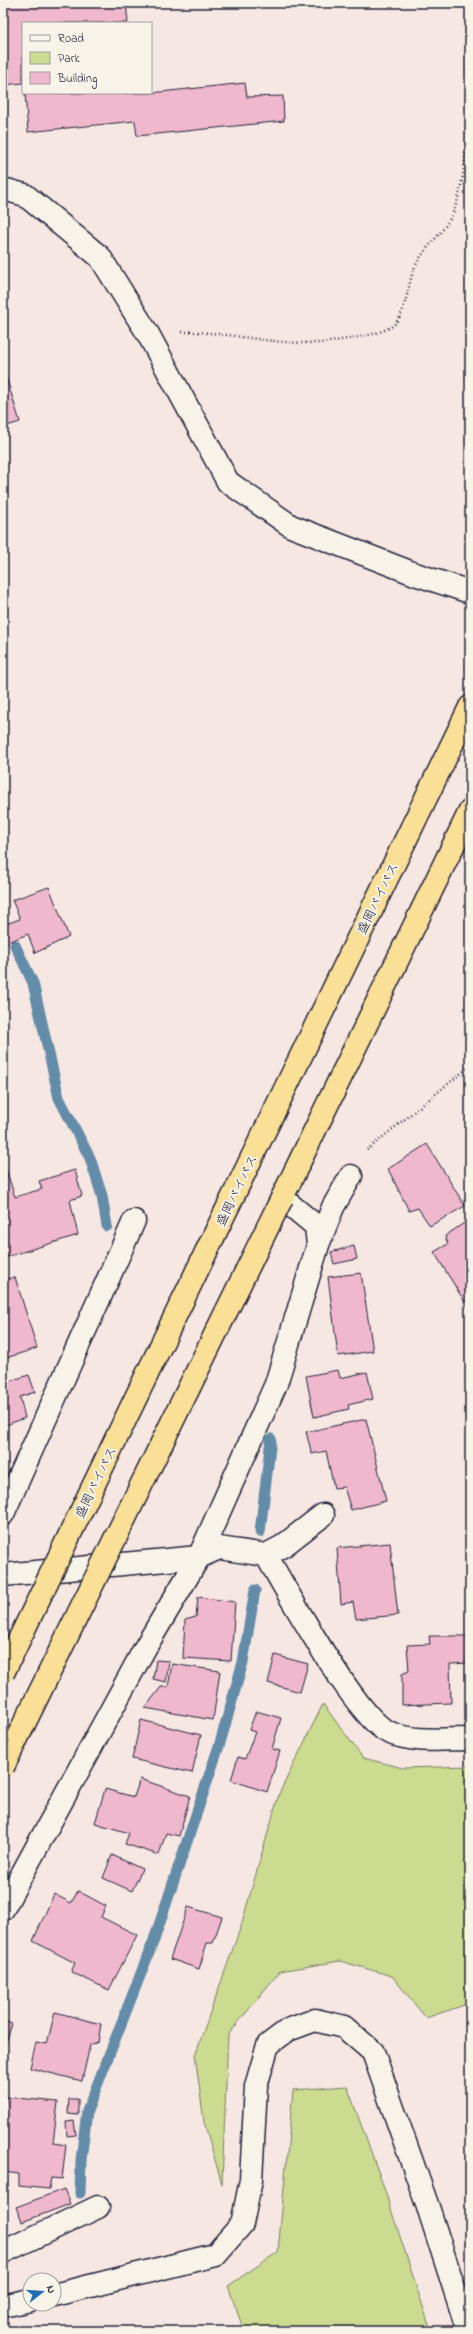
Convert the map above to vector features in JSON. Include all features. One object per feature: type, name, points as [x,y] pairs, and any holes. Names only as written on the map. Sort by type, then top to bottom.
[{"type":"highway","name":"盛岡バイパス","points":[[3,1673],[470,707]]},
{"type":"highway","points":[[3,1767],[470,811]]},
{"type":"street","points":[[3,189],[25,194],[100,257],[148,334],[228,482],[291,526],[415,574],[470,592]]},
{"type":"street","points":[[3,1909],[141,1655],[199,1557],[276,1384],[318,1245],[333,1207],[350,1176]]},
{"type":"street","points":[[282,1198],[316,1226],[318,1245]]},
{"type":"street","points":[[3,1514],[134,1221]]},
{"type":"street","points":[[3,1575],[199,1557],[219,1548],[266,1555],[283,1546],[323,1515]]},
{"type":"street","points":[[266,1555],[350,1690],[377,1725],[388,1732],[403,1737],[470,1738]]},
{"type":"street","points":[[62,2293],[215,2255],[242,2224],[251,2180],[256,2086],[268,2045],[288,2030],[315,2020],[344,2027],[373,2052],[381,2070],[429,2210],[468,2331]]},
{"type":"street","points":[[3,2252],[98,2207]]},
{"type":"street","points":[[3,2306],[22,2302]]},
{"type":"path","points":[[148,334],[200,332],[315,343],[361,337],[392,327],[402,312],[417,264],[447,224],[458,196],[465,159],[467,35]]},
{"type":"path","points":[[364,1153],[470,1066]]},
{"type":"green space","points":[[323,1704],[363,1758],[403,1768],[470,1766],[470,2003],[426,2018],[392,1976],[340,1961],[280,1971],[228,2035],[222,2184],[204,2122],[195,2055],[241,1926],[279,1794]]},
{"type":"green space","points":[[347,2086],[383,2185],[431,2331],[244,2331],[228,2286],[278,2252],[293,2090]]},
{"type":"building","points":[[3,3],[126,3],[128,22],[22,22],[22,83],[3,85]]},
{"type":"building","points":[[245,83],[247,97],[283,96],[284,121],[137,136],[135,121],[28,132],[25,94],[152,93]]},
{"type":"building","points":[[3,367],[20,422],[3,427]]},
{"type":"building","points":[[3,586],[7,599],[3,600]]},
{"type":"building","points":[[49,887],[69,937],[35,953],[28,934],[3,944],[3,925],[20,919],[12,900]]},
{"type":"building","points":[[427,1144],[465,1206],[430,1226],[418,1208],[409,1211],[388,1169]]},
{"type":"building","points":[[3,1160],[15,1197],[42,1189],[39,1181],[75,1170],[82,1196],[70,1200],[78,1235],[3,1258]]},
{"type":"building","points":[[467,1221],[470,1226],[470,1306],[468,1307],[434,1252],[448,1244],[445,1236]]},
{"type":"building","points":[[354,1246],[357,1259],[334,1264],[331,1252]]},
{"type":"building","points":[[361,1273],[373,1351],[338,1356],[328,1277]]},
{"type":"building","points":[[15,1277],[37,1348],[3,1359],[3,1280]]},
{"type":"building","points":[[338,1370],[340,1378],[367,1372],[373,1399],[348,1405],[349,1409],[314,1417],[306,1376]]},
{"type":"building","points":[[29,1375],[35,1392],[20,1397],[25,1418],[3,1426],[3,1383]]},
{"type":"building","points":[[366,1419],[386,1501],[351,1510],[344,1487],[334,1488],[326,1451],[312,1454],[306,1432]]},
{"type":"building","points":[[390,1543],[398,1615],[356,1619],[353,1602],[341,1604],[337,1548]]},
{"type":"building","points":[[198,1597],[235,1602],[231,1661],[183,1658],[185,1620],[196,1617]]},
{"type":"building","points":[[429,1636],[470,1636],[470,1663],[450,1664],[451,1703],[402,1705],[402,1674],[409,1671],[407,1645],[430,1644]]},
{"type":"building","points":[[275,1655],[308,1664],[300,1692],[268,1683]]},
{"type":"building","points":[[156,1660],[169,1661],[166,1682],[153,1679]]},
{"type":"building","points":[[172,1664],[220,1671],[213,1720],[145,1708],[161,1687],[168,1687]]},
{"type":"building","points":[[256,1711],[281,1718],[272,1749],[280,1751],[267,1792],[231,1780],[238,1757],[245,1759],[255,1732],[249,1730]]},
{"type":"building","points":[[141,1720],[201,1735],[192,1773],[132,1759]]},
{"type":"building","points":[[140,1779],[190,1796],[179,1836],[166,1833],[159,1855],[125,1844],[129,1833],[95,1823],[105,1789],[134,1797]]},
{"type":"building","points":[[112,1855],[142,1869],[132,1891],[103,1878]]},
{"type":"building","points":[[78,1891],[106,1906],[101,1917],[137,1935],[109,1990],[71,1972],[75,1963],[33,1941],[54,1894],[71,1903]]},
{"type":"building","points":[[188,1907],[222,1917],[213,1943],[207,1943],[199,1969],[170,1959]]},
{"type":"building","points":[[55,2012],[101,2024],[98,2042],[90,2045],[82,2081],[30,2068],[36,2042],[47,2044]]},
{"type":"building","points":[[3,2021],[12,2024],[3,2051]]},
{"type":"building","points":[[6,2097],[58,2102],[53,2143],[66,2145],[62,2179],[51,2178],[49,2189],[19,2186],[19,2174],[3,2172],[3,2125]]},
{"type":"building","points":[[69,2099],[78,2099],[78,2115],[68,2114]]},
{"type":"building","points":[[74,2121],[76,2135],[67,2136],[66,2122]]},
{"type":"building","points":[[64,2189],[70,2204],[22,2222],[16,2207]]},
{"type":"waterway","points":[[15,945],[33,983],[59,1098],[90,1158],[102,1196],[107,1226]]},
{"type":"waterway","points":[[260,1532],[271,1439]]},
{"type":"waterway","points":[[80,2193],[81,2160],[87,2111],[154,1940],[220,1743],[243,1662],[255,1590]]}]
